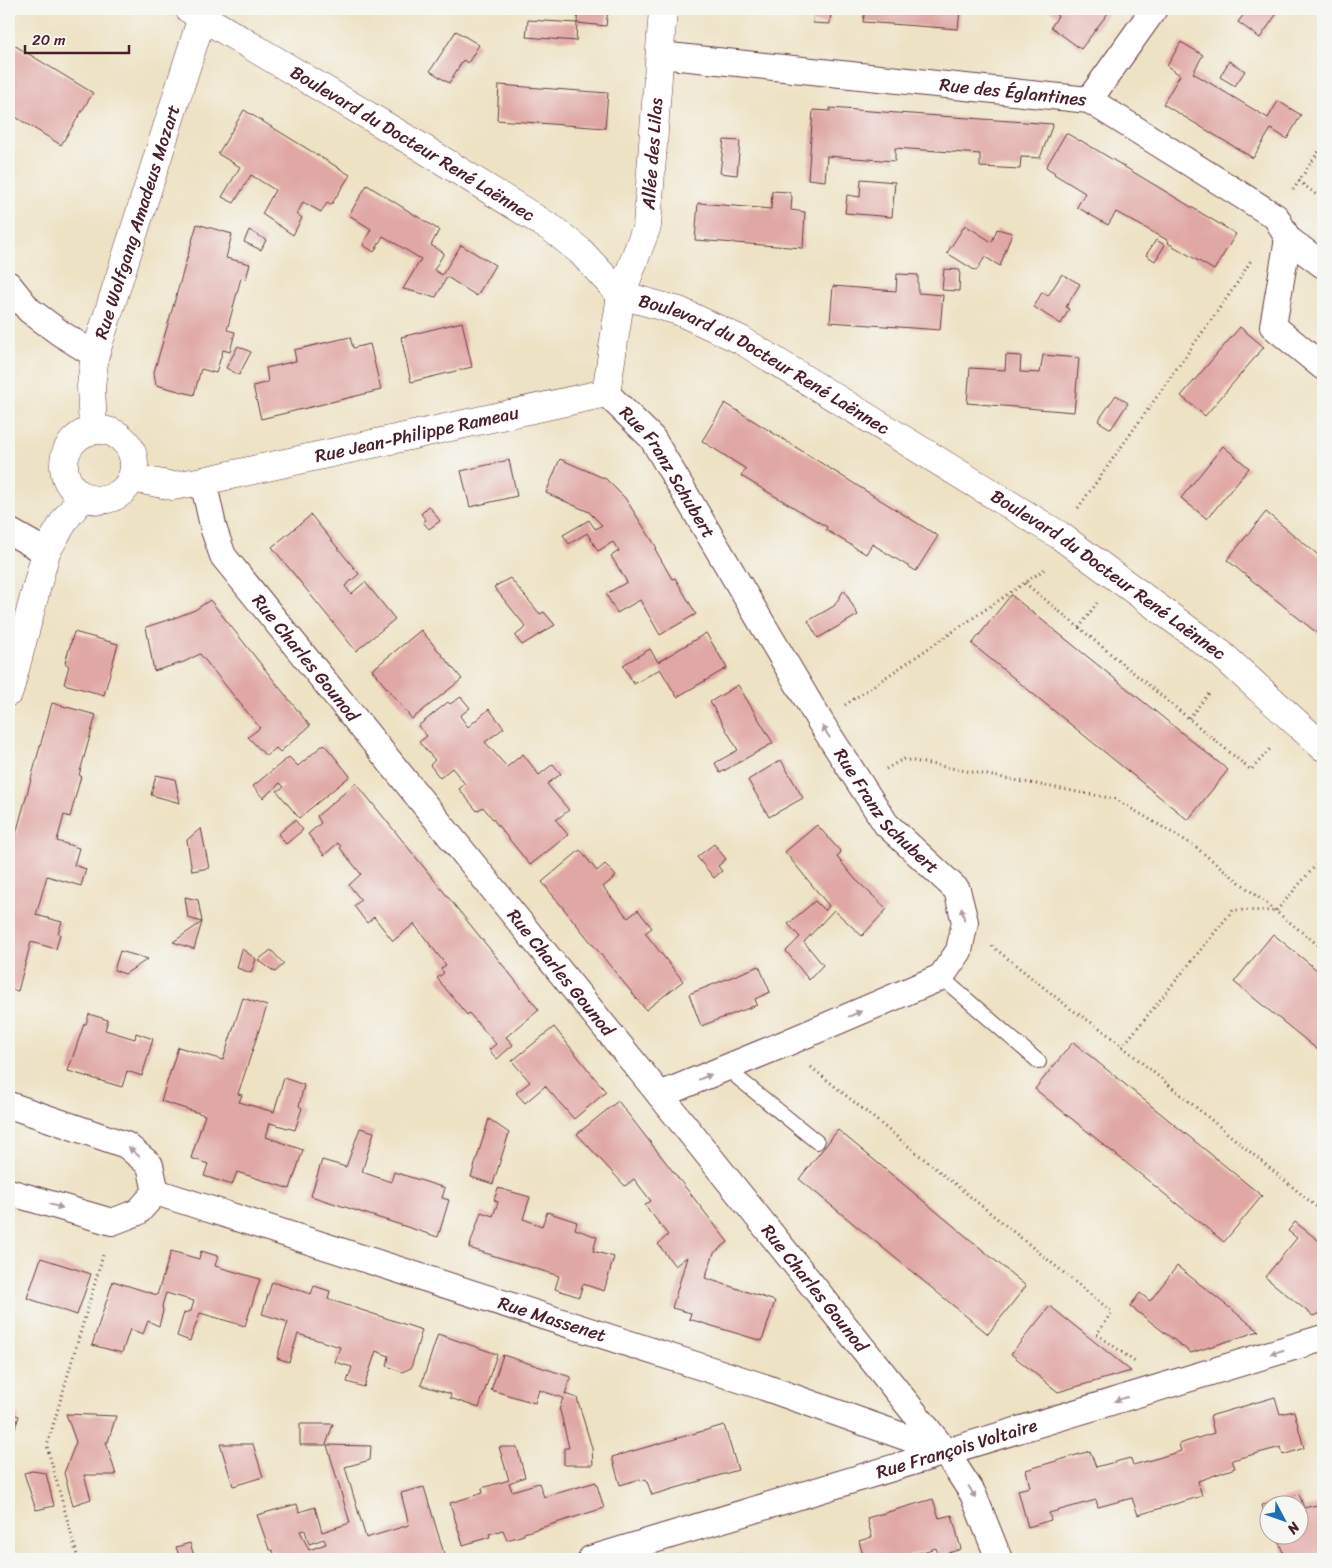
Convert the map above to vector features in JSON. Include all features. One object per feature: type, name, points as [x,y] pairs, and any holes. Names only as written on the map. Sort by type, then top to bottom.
[{"type":"street","name":"Allée des Lilas","points":[[621,295],[647,226],[664,9]]},
{"type":"street","points":[[1089,100],[1154,9]]},
{"type":"street","name":"Boulevard du Docteur René Laënnec","points":[[196,13],[424,149],[554,230],[580,251],[621,295],[679,311],[741,340],[1059,535],[1221,654],[1323,747]]},
{"type":"street","name":"Rue Wolfgang Amadeus Mozart","points":[[92,430],[91,386],[94,355],[196,13]]},
{"type":"street","name":"Rue des Églantines","points":[[660,55],[1089,100],[1276,217],[1288,239]]},
{"type":"street","points":[[1323,265],[1288,239],[1273,326],[1323,367]]},
{"type":"street","points":[[9,285],[29,310],[94,355]]},
{"type":"street","points":[[606,393],[621,295]]},
{"type":"street","name":"Rue Jean-Philippe Rameau","points":[[132,478],[172,486],[203,481],[606,393]]},
{"type":"street","name":"Rue Franz Schubert","points":[[606,393],[652,438],[821,723],[886,824],[957,890],[965,922],[959,951],[941,977]]},
{"type":"street","points":[[92,430],[114,432],[126,442],[134,456],[135,468],[132,478],[126,488],[117,496],[100,500],[84,497],[67,482],[63,460],[73,440],[82,434],[92,430]]},
{"type":"street","name":"Rue Charles Gounod","points":[[203,481],[214,530],[223,556],[660,1095],[945,1451],[974,1494],[999,1559]]},
{"type":"street","points":[[9,692],[46,552],[66,518],[84,497]]},
{"type":"street","points":[[9,532],[46,552]]},
{"type":"street","points":[[660,1095],[941,977]]},
{"type":"street","points":[[9,1105],[126,1145],[150,1165],[156,1192],[138,1212],[112,1222],[9,1192]]},
{"type":"street","name":"Rue Massenet","points":[[156,1192],[764,1387],[945,1451]]},
{"type":"street","name":"Rue François Voltaire","points":[[591,1559],[617,1556],[945,1451],[1323,1339]]},
{"type":"lane","points":[[941,977],[1039,1062]]},
{"type":"lane","points":[[732,1066],[738,1078],[817,1142]]},
{"type":"path","points":[[1290,194],[1323,145]]},
{"type":"path","points":[[1299,181],[1323,200]]},
{"type":"path","points":[[1078,508],[1232,290],[1251,259]]},
{"type":"path","points":[[840,708],[1045,569]]},
{"type":"path","points":[[1025,583],[1251,770],[1271,748]]},
{"type":"path","points":[[1079,628],[1097,604]]},
{"type":"path","points":[[1188,718],[1211,691]]},
{"type":"path","points":[[879,774],[903,759],[1115,799],[1193,845],[1323,949]]},
{"type":"path","points":[[1276,911],[1323,857]]},
{"type":"path","points":[[1122,1047],[1233,910],[1276,911]]},
{"type":"path","points":[[990,945],[1122,1047],[1323,1212]]},
{"type":"path","points":[[807,1063],[1112,1312],[1097,1334],[1135,1362]]},
{"type":"path","points":[[78,1559],[48,1446],[104,1248]]},
{"type":"building","points":[[578,9],[608,9],[606,26],[577,23]]},
{"type":"building","points":[[713,9],[751,9],[750,13]]},
{"type":"building","points":[[814,9],[831,9],[830,24],[813,23]]},
{"type":"building","points":[[865,9],[960,9],[958,29],[863,22]]},
{"type":"building","points":[[1048,9],[1111,9],[1081,49],[1051,27],[1058,16]]},
{"type":"building","points":[[1248,9],[1280,9],[1260,38],[1238,22]]},
{"type":"building","points":[[528,20],[577,23],[576,41],[526,37]]},
{"type":"building","points":[[456,31],[479,45],[468,63],[463,60],[449,83],[430,71]]},
{"type":"building","points":[[9,42],[93,93],[61,145],[9,113]]},
{"type":"building","points":[[1181,42],[1203,55],[1193,73],[1268,118],[1278,101],[1301,115],[1287,139],[1271,129],[1253,158],[1163,104],[1180,75],[1167,66]]},
{"type":"building","points":[[1229,61],[1245,71],[1235,86],[1220,77]]},
{"type":"building","points":[[499,85],[608,93],[605,128],[497,120]]},
{"type":"building","points":[[830,108],[1053,124],[1040,158],[1021,157],[1020,169],[980,167],[980,154],[895,148],[895,161],[827,156],[825,181],[808,179],[813,110],[830,111]]},
{"type":"building","points":[[244,110],[350,175],[331,205],[327,203],[321,212],[303,202],[297,214],[302,218],[293,235],[262,214],[275,190],[251,175],[234,203],[222,197],[240,167],[218,154]]},
{"type":"building","points":[[1066,133],[1236,234],[1214,270],[1168,243],[1169,241],[1116,212],[1108,225],[1077,207],[1085,193],[1046,167]]},
{"type":"building","points":[[724,140],[740,141],[737,175],[720,173]]},
{"type":"building","points":[[861,179],[895,182],[892,217],[845,213],[847,195],[860,197]]},
{"type":"building","points":[[367,185],[439,230],[431,245],[444,253],[434,270],[442,275],[461,245],[495,265],[477,296],[447,277],[436,297],[403,289],[421,259],[383,236],[374,252],[363,245],[371,229],[349,215]]},
{"type":"building","points":[[772,191],[789,192],[792,197],[791,210],[805,212],[803,248],[695,240],[698,203],[771,209]]},
{"type":"building","points":[[197,224],[232,234],[226,258],[250,264],[246,279],[241,278],[227,330],[235,332],[230,352],[223,350],[216,373],[201,369],[194,395],[156,385],[154,372]]},
{"type":"building","points":[[965,225],[992,242],[997,229],[1012,233],[1000,266],[985,257],[976,271],[947,253]]},
{"type":"building","points":[[249,230],[266,240],[261,250],[244,242]]},
{"type":"building","points":[[1156,240],[1165,245],[1155,261],[1146,255]]},
{"type":"building","points":[[944,269],[960,270],[959,291],[942,290]]},
{"type":"building","points":[[897,274],[918,275],[918,293],[943,295],[940,330],[830,322],[833,286],[896,291]]},
{"type":"building","points":[[1062,274],[1080,284],[1066,307],[1069,309],[1061,324],[1034,307],[1042,292],[1048,296]]},
{"type":"building","points":[[462,322],[472,367],[411,382],[401,337]]},
{"type":"building","points":[[1240,327],[1264,347],[1205,416],[1181,396]]},
{"type":"building","points":[[350,337],[353,348],[370,344],[381,390],[261,419],[253,386],[268,382],[266,368],[296,361],[294,350]]},
{"type":"building","points":[[238,346],[251,352],[239,375],[226,368]]},
{"type":"building","points":[[1006,355],[1021,356],[1020,372],[1040,373],[1043,355],[1079,358],[1074,412],[967,403],[970,368],[1005,370]]},
{"type":"building","points":[[1116,395],[1128,403],[1111,429],[1098,421]]},
{"type":"building","points":[[725,403],[938,536],[916,571],[872,544],[866,554],[826,530],[827,527],[741,476],[746,469],[702,441]]},
{"type":"building","points":[[1223,446],[1249,468],[1207,519],[1181,498]]},
{"type":"building","points":[[560,459],[606,479],[625,498],[657,548],[655,549],[672,579],[675,578],[696,614],[660,635],[640,600],[617,613],[606,594],[627,582],[611,556],[619,551],[613,542],[598,551],[587,533],[569,544],[563,535],[589,520],[595,529],[602,525],[589,512],[546,493]]},
{"type":"building","points":[[509,460],[517,496],[470,507],[461,471]]},
{"type":"building","points":[[429,506],[440,521],[429,529],[423,522],[426,520],[421,514]]},
{"type":"building","points":[[1266,512],[1323,559],[1323,638],[1227,560]]},
{"type":"building","points":[[311,515],[359,574],[345,586],[351,594],[365,582],[395,619],[356,651],[272,547]]},
{"type":"building","points":[[510,578],[540,614],[544,612],[555,625],[522,645],[515,636],[526,627],[494,587]]},
{"type":"building","points":[[844,590],[858,615],[818,638],[808,621],[834,606]]},
{"type":"building","points":[[1011,595],[1228,770],[1188,820],[972,644]]},
{"type":"building","points":[[210,600],[310,726],[280,752],[276,748],[266,756],[248,737],[260,728],[200,654],[184,662],[154,671],[146,627],[195,610]]},
{"type":"building","points":[[421,630],[462,679],[412,719],[372,670]]},
{"type":"building","points":[[74,632],[118,644],[104,695],[64,684],[69,666],[65,663]]},
{"type":"building","points":[[706,633],[727,668],[677,697],[660,669],[634,684],[623,665],[650,649],[658,662]]},
{"type":"building","points":[[738,685],[773,743],[720,773],[715,763],[738,750],[710,702]]},
{"type":"building","points":[[461,697],[470,708],[460,716],[468,727],[489,709],[504,728],[485,742],[507,767],[523,754],[539,775],[553,764],[561,774],[547,784],[569,810],[556,820],[568,835],[530,865],[483,807],[477,811],[459,789],[465,784],[452,768],[440,778],[430,765],[435,760],[419,742],[427,736],[418,726],[448,702],[450,704]]},
{"type":"building","points":[[52,703],[96,715],[79,775],[81,776],[70,817],[64,815],[57,841],[79,848],[74,865],[86,869],[81,886],[47,876],[36,915],[62,922],[58,933],[60,934],[56,949],[31,942],[18,991],[9,989],[9,859]]},
{"type":"building","points":[[324,744],[350,776],[299,818],[277,791],[284,787],[280,783],[263,798],[253,786],[289,757],[298,766]]},
{"type":"building","points":[[781,760],[803,798],[769,817],[748,780]]},
{"type":"building","points":[[156,775],[175,779],[180,803],[151,795]]},
{"type":"building","points":[[356,783],[539,1010],[506,1037],[513,1045],[497,1059],[489,1050],[496,1044],[469,1013],[467,1015],[437,978],[444,973],[441,969],[446,965],[414,924],[393,941],[374,917],[367,923],[354,906],[361,900],[349,885],[361,874],[338,843],[324,855],[308,834],[321,823],[317,816]]},
{"type":"building","points":[[295,820],[303,830],[286,844],[278,834]]},
{"type":"building","points":[[817,825],[841,852],[837,857],[855,879],[887,909],[862,936],[834,910],[804,942],[823,965],[809,980],[786,951],[800,937],[788,924],[815,901],[825,911],[829,906],[785,852]]},
{"type":"building","points":[[201,828],[209,868],[192,871],[187,840]]},
{"type":"building","points":[[714,844],[726,859],[718,866],[722,871],[714,878],[697,857]]},
{"type":"building","points":[[580,850],[597,871],[605,864],[616,876],[603,887],[628,918],[638,910],[652,928],[645,933],[683,981],[646,1010],[542,882]]},
{"type":"building","points":[[185,897],[198,900],[202,922],[188,918]]},
{"type":"building","points":[[202,922],[194,949],[173,942]]},
{"type":"building","points":[[1273,934],[1323,975],[1323,1054],[1234,982]]},
{"type":"building","points":[[242,949],[256,959],[251,973],[237,968]]},
{"type":"building","points":[[271,950],[284,964],[275,972],[258,960]]},
{"type":"building","points":[[120,951],[148,959],[125,974],[114,970]]},
{"type":"building","points":[[759,966],[770,992],[755,999],[757,1005],[701,1026],[689,994]]},
{"type":"building","points":[[243,998],[267,1006],[238,1094],[242,1095],[239,1102],[274,1112],[284,1078],[304,1085],[299,1106],[302,1108],[295,1130],[270,1123],[266,1137],[303,1150],[290,1189],[237,1172],[232,1185],[204,1176],[208,1164],[191,1158],[205,1115],[161,1101],[178,1047],[223,1060]]},
{"type":"building","points":[[89,1014],[108,1020],[105,1030],[135,1039],[136,1033],[153,1039],[142,1076],[127,1071],[122,1087],[68,1071]]},
{"type":"building","points":[[554,1027],[606,1092],[574,1119],[545,1086],[525,1103],[516,1093],[530,1082],[512,1061]]},
{"type":"building","points":[[1073,1042],[1262,1196],[1224,1242],[1035,1089]]},
{"type":"building","points":[[618,1101],[728,1242],[714,1253],[705,1278],[775,1301],[762,1341],[689,1319],[691,1313],[672,1308],[687,1257],[675,1266],[658,1244],[668,1235],[645,1205],[651,1201],[634,1179],[625,1186],[577,1134]]},
{"type":"building","points":[[489,1119],[509,1133],[493,1184],[471,1177]]},
{"type":"building","points":[[360,1128],[374,1132],[362,1172],[391,1182],[394,1172],[445,1188],[442,1198],[449,1200],[438,1237],[311,1196],[322,1160],[346,1167]]},
{"type":"building","points":[[838,1130],[1026,1286],[988,1334],[799,1179]]},
{"type":"building","points":[[498,1188],[530,1197],[523,1219],[542,1226],[547,1212],[577,1222],[575,1229],[597,1237],[593,1251],[614,1257],[604,1291],[583,1284],[579,1297],[555,1289],[559,1276],[469,1248],[481,1212],[493,1216],[498,1202],[494,1200]]},
{"type":"building","points":[[1295,1222],[1323,1244],[1323,1312],[1313,1316],[1265,1277],[1297,1238],[1288,1231]]},
{"type":"building","points":[[171,1251],[199,1259],[201,1251],[218,1256],[215,1266],[260,1279],[245,1326],[200,1313],[190,1341],[177,1336],[184,1313],[191,1311],[194,1301],[166,1293],[159,1326],[148,1321],[143,1334],[130,1329],[122,1353],[92,1345],[113,1281],[157,1295]]},
{"type":"building","points":[[41,1258],[91,1274],[77,1315],[27,1298]]},
{"type":"building","points":[[1177,1266],[1259,1331],[1191,1353],[1130,1306],[1140,1293],[1150,1301]]},
{"type":"building","points":[[272,1282],[311,1294],[314,1286],[330,1291],[328,1299],[422,1330],[411,1368],[402,1372],[387,1366],[389,1356],[376,1351],[364,1387],[347,1382],[352,1367],[335,1362],[340,1347],[298,1334],[289,1362],[277,1358],[288,1322],[262,1314]]},
{"type":"building","points":[[1050,1306],[1131,1371],[1058,1392],[1011,1354]]},
{"type":"building","points":[[438,1334],[497,1354],[479,1408],[450,1398],[451,1394],[421,1385]]},
{"type":"building","points":[[503,1355],[571,1377],[565,1394],[577,1398],[592,1448],[593,1465],[564,1465],[564,1448],[569,1448],[559,1410],[563,1398],[539,1390],[535,1403],[491,1390]]},
{"type":"building","points":[[1275,1397],[1280,1414],[1294,1411],[1304,1448],[1283,1455],[1281,1447],[1232,1460],[1235,1468],[1198,1481],[1202,1496],[1138,1515],[1132,1498],[1098,1507],[1096,1500],[1049,1513],[1051,1520],[1028,1527],[1018,1490],[1030,1487],[1026,1470],[1090,1451],[1096,1467],[1130,1458],[1133,1465],[1158,1458],[1181,1451],[1179,1444],[1214,1433],[1210,1416]]},
{"type":"building","points":[[9,1413],[19,1416],[14,1432],[9,1431]]},
{"type":"building","points":[[66,1414],[116,1416],[108,1442],[106,1442],[116,1475],[84,1475],[91,1499],[73,1505],[64,1473],[76,1442]]},
{"type":"building","points":[[300,1424],[333,1424],[326,1445],[300,1445]]},
{"type":"building","points":[[724,1425],[738,1470],[652,1495],[646,1479],[620,1485],[612,1457]]},
{"type":"building","points":[[220,1444],[253,1444],[263,1477],[233,1486]]},
{"type":"building","points":[[327,1445],[371,1446],[370,1460],[345,1467],[366,1538],[409,1525],[401,1493],[424,1487],[445,1557],[435,1559],[276,1559],[273,1551],[269,1549],[257,1515],[297,1504],[299,1512],[315,1507],[322,1532],[350,1523]],"holes":[[[305,1530],[309,1544],[324,1539],[326,1544],[309,1550],[300,1531]]]},
{"type":"building","points":[[499,1447],[517,1447],[525,1477],[509,1483],[512,1491],[539,1483],[544,1497],[596,1482],[604,1508],[507,1540],[503,1530],[489,1534],[490,1537],[463,1545],[450,1503],[483,1493],[482,1488],[509,1480]]},
{"type":"building","points":[[32,1471],[46,1473],[54,1506],[36,1510],[24,1473]]},
{"type":"building","points":[[933,1499],[939,1518],[952,1515],[961,1549],[939,1556],[936,1548],[898,1559],[864,1559],[859,1541],[872,1537],[867,1518]]},
{"type":"building","points":[[1321,1504],[1323,1511],[1323,1559],[1285,1559],[1280,1546],[1310,1546],[1310,1507]]},
{"type":"building","points":[[190,1543],[195,1559],[180,1559],[176,1547]]},
{"type":"building","points":[[741,1554],[743,1559],[727,1559]]}]
